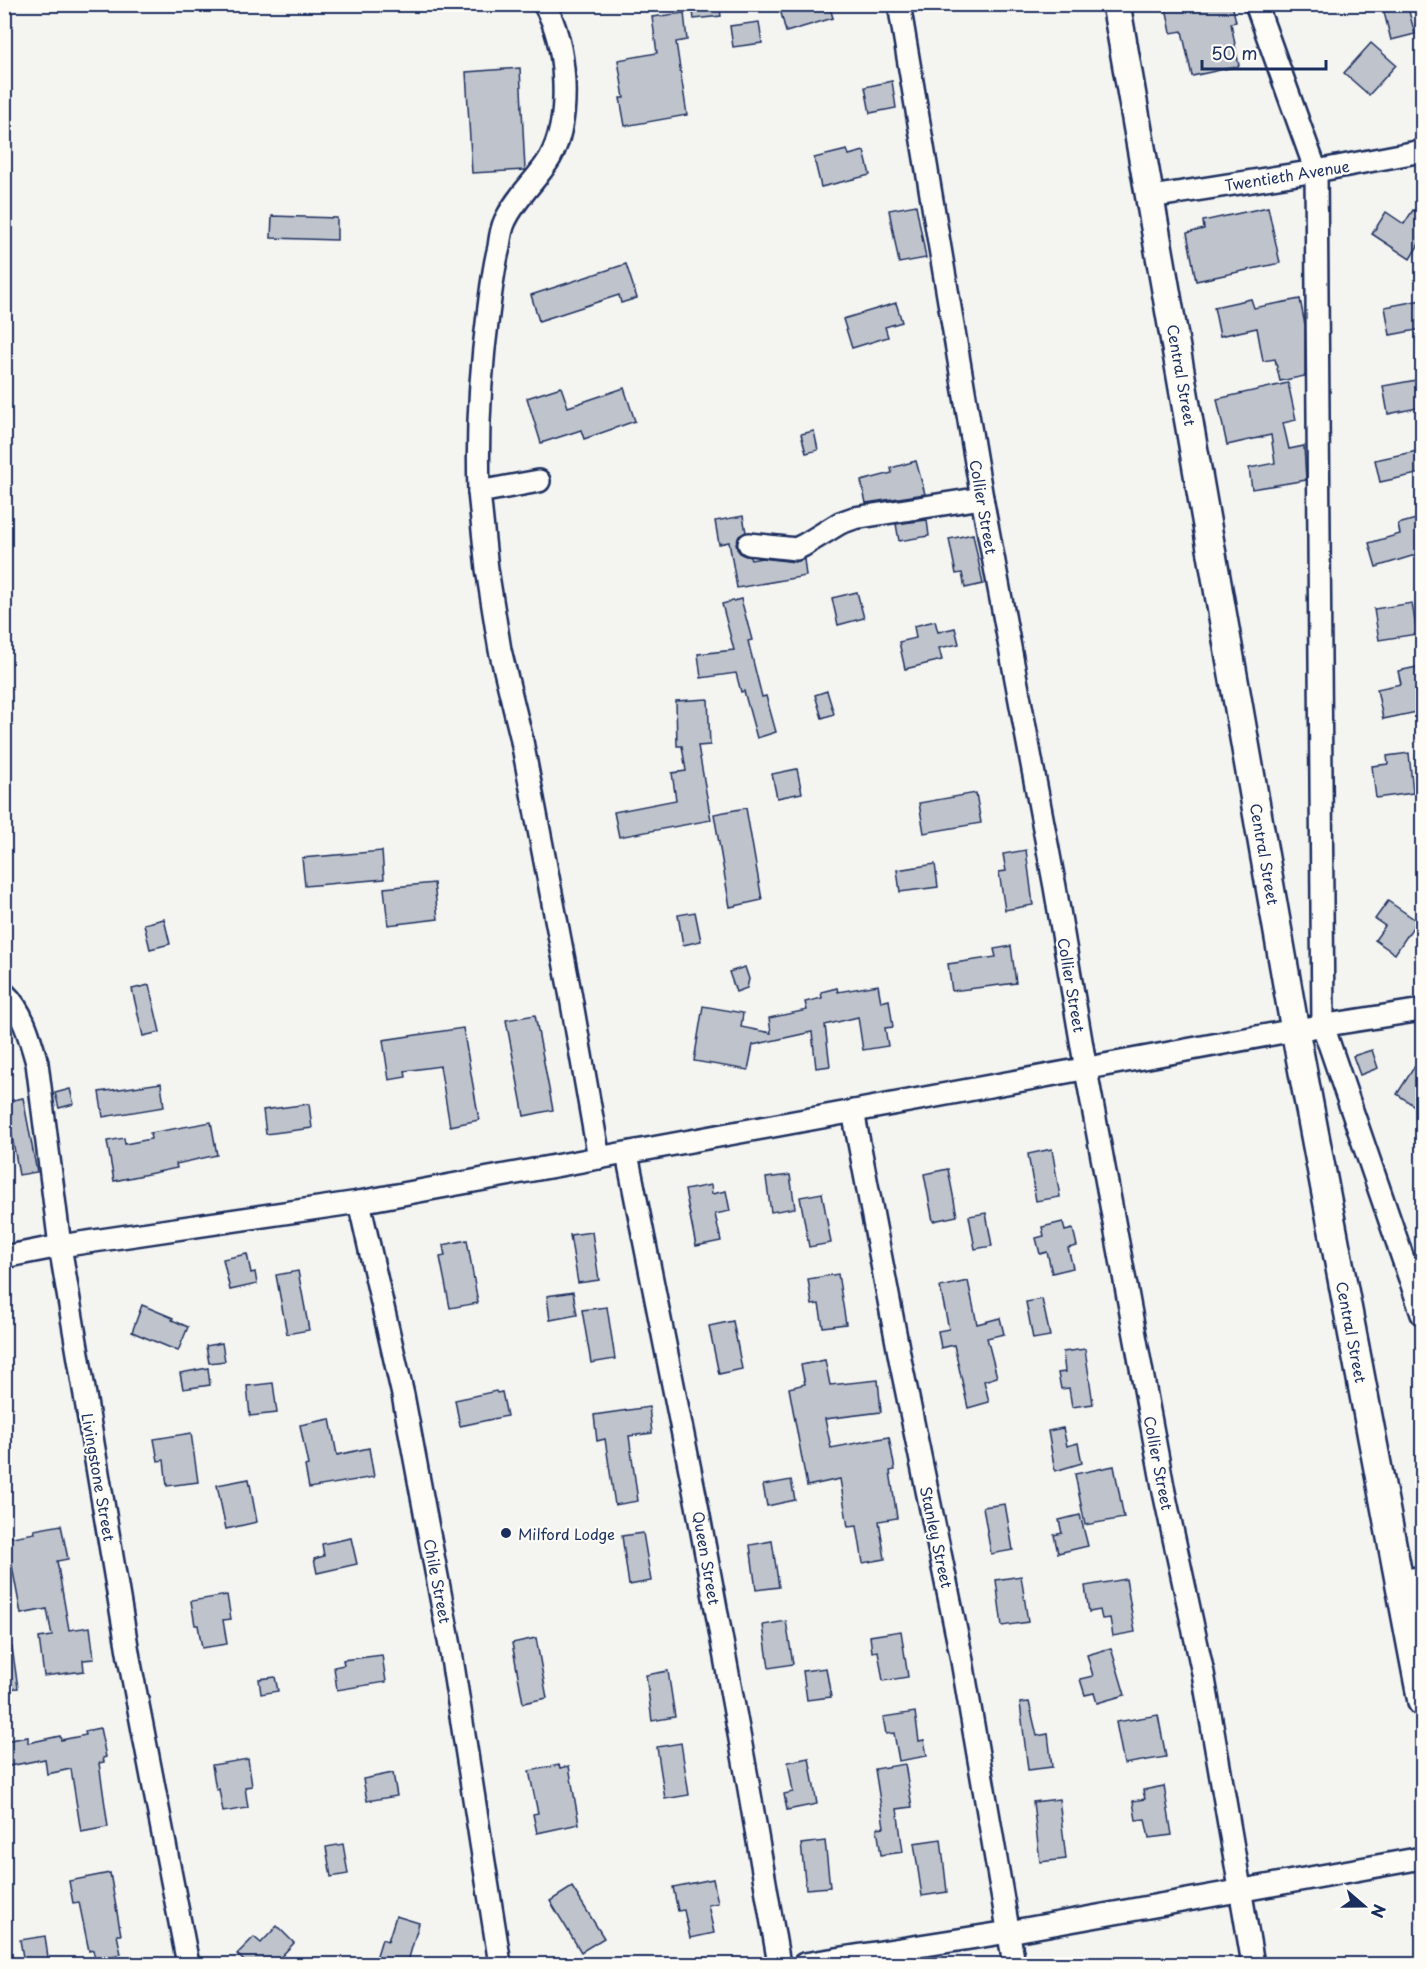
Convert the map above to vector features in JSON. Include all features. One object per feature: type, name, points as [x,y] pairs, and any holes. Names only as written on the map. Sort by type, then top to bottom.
[{"type":"main road","name":"Central Street","points":[[1116,4],[1295,1030],[1411,1580],[1421,1686]]},
{"type":"street","points":[[544,4],[557,34],[563,61],[562,121],[558,140],[549,160],[519,197],[504,222],[496,259],[481,365],[477,438],[479,492],[487,569],[500,650],[521,736],[599,1158]]},
{"type":"street","name":"Collier Street","points":[[899,4],[982,498],[1164,1492],[1203,1673],[1253,1965]]},
{"type":"street","points":[[1256,4],[1316,171],[1323,1026],[1422,1314]]},
{"type":"street","name":"Twentieth Avenue","points":[[1151,197],[1316,171],[1422,151]]},
{"type":"street","points":[[479,492],[539,481]]},
{"type":"street","points":[[749,544],[796,549],[840,523],[854,518],[982,498]]},
{"type":"street","name":"Livingstone Street","points":[[4,993],[12,1001],[21,1018],[37,1062],[60,1246],[127,1647],[188,1965]]},
{"type":"street","points":[[4,1257],[60,1246],[359,1202],[1295,1030],[1422,1010]]},
{"type":"street","name":"Stanley Street","points":[[853,1111],[961,1655],[1014,1965]]},
{"type":"street","name":"Queen Street","points":[[627,1154],[697,1505],[748,1784],[778,1965]]},
{"type":"street","name":"Chile Street","points":[[359,1202],[403,1395],[442,1600],[500,1965]]},
{"type":"street","points":[[804,1965],[1009,1932],[1422,1858]]},
{"type":"building","points":[[692,4],[719,4],[721,16],[694,19]]},
{"type":"building","points":[[787,4],[829,4],[833,18],[786,32],[780,9],[788,7]]},
{"type":"building","points":[[1178,4],[1232,4],[1236,22],[1231,23],[1239,66],[1192,76],[1182,31],[1171,33],[1166,7]]},
{"type":"building","points":[[1382,4],[1407,4],[1415,34],[1391,40]]},
{"type":"building","points":[[684,13],[687,40],[676,42],[687,115],[625,126],[620,98],[624,98],[618,60],[657,53],[652,17]]},
{"type":"building","points":[[759,22],[762,43],[733,47],[730,26]]},
{"type":"building","points":[[1371,43],[1396,65],[1369,95],[1344,73]]},
{"type":"building","points":[[520,68],[525,170],[472,173],[466,72]]},
{"type":"building","points":[[892,81],[896,108],[870,113],[865,87]]},
{"type":"building","points":[[847,150],[849,155],[864,151],[870,175],[821,187],[814,158]]},
{"type":"building","points":[[916,205],[926,258],[899,263],[889,210]]},
{"type":"building","points":[[1268,207],[1280,263],[1196,281],[1187,233],[1204,229],[1203,221]]},
{"type":"building","points":[[1413,210],[1422,215],[1422,239],[1410,259],[1372,234],[1386,212],[1404,224]]},
{"type":"building","points":[[272,216],[337,218],[337,240],[271,238]]},
{"type":"building","points":[[626,264],[637,298],[621,303],[619,295],[539,321],[531,295]]},
{"type":"building","points":[[1251,299],[1254,308],[1300,299],[1305,325],[1305,376],[1280,381],[1275,359],[1263,361],[1257,328],[1220,336],[1214,307]]},
{"type":"building","points":[[1422,300],[1422,329],[1390,335],[1385,307]]},
{"type":"building","points":[[896,303],[902,322],[885,327],[888,337],[852,348],[843,319]]},
{"type":"building","points":[[1422,379],[1422,407],[1388,414],[1383,386]]},
{"type":"building","points":[[1288,383],[1296,420],[1283,423],[1289,449],[1304,446],[1306,480],[1252,489],[1249,468],[1275,463],[1271,435],[1227,445],[1217,399]]},
{"type":"building","points":[[561,387],[568,407],[624,388],[635,421],[584,439],[581,430],[541,443],[527,398]]},
{"type":"building","points":[[814,431],[818,450],[806,453],[801,434]]},
{"type":"building","points":[[1422,450],[1422,473],[1380,482],[1375,460]]},
{"type":"building","points":[[916,461],[925,494],[866,503],[861,481],[892,473],[891,468]]},
{"type":"building","points":[[743,516],[746,532],[739,536],[736,543],[741,554],[750,557],[751,560],[762,558],[795,562],[804,559],[806,576],[737,588],[729,542],[719,544],[715,521]]},
{"type":"building","points":[[1416,519],[1422,553],[1376,567],[1369,543],[1400,534],[1398,524]]},
{"type":"building","points":[[927,520],[929,536],[899,541],[896,524]]},
{"type":"building","points":[[973,534],[983,584],[965,588],[962,573],[956,574],[949,539]]},
{"type":"building","points":[[857,592],[864,618],[838,625],[832,598]]},
{"type":"building","points":[[741,599],[752,640],[748,641],[762,697],[766,696],[776,732],[757,738],[744,691],[741,692],[736,673],[701,678],[698,654],[734,650],[722,604]]},
{"type":"building","points":[[1412,603],[1417,634],[1379,640],[1374,609]]},
{"type":"building","points":[[935,621],[938,632],[955,628],[959,644],[939,648],[942,660],[905,669],[899,642],[916,638],[914,626]]},
{"type":"building","points":[[1417,667],[1422,691],[1422,711],[1383,719],[1377,689],[1401,684],[1398,671]]},
{"type":"building","points":[[827,691],[834,714],[822,718],[815,695]]},
{"type":"building","points":[[708,699],[710,745],[698,746],[711,820],[619,837],[614,812],[676,800],[672,773],[686,771],[682,746],[677,746],[676,701]]},
{"type":"building","points":[[1409,753],[1413,793],[1376,798],[1372,766],[1388,764],[1387,756]]},
{"type":"building","points":[[797,769],[802,793],[777,798],[772,774]]},
{"type":"building","points":[[976,793],[981,823],[924,833],[919,803]]},
{"type":"building","points":[[746,808],[762,900],[730,907],[714,814]]},
{"type":"building","points":[[1026,850],[1033,905],[1005,910],[999,872],[1006,871],[1003,854]]},
{"type":"building","points":[[382,851],[384,879],[305,886],[302,858]]},
{"type":"building","points":[[935,864],[938,887],[900,892],[897,870]]},
{"type":"building","points":[[434,883],[438,919],[388,925],[384,888]]},
{"type":"building","points":[[1388,901],[1417,921],[1395,954],[1375,940],[1385,926],[1375,919]]},
{"type":"building","points":[[695,912],[701,941],[683,945],[678,915]]},
{"type":"building","points":[[164,919],[170,944],[150,949],[144,924]]},
{"type":"building","points":[[1011,946],[1016,983],[952,991],[948,964],[996,957],[994,949]]},
{"type":"building","points":[[745,967],[749,979],[747,988],[736,992],[729,972]]},
{"type":"building","points":[[149,985],[160,1032],[143,1036],[132,989]]},
{"type":"building","points":[[878,985],[881,1002],[889,1000],[893,1027],[885,1028],[888,1046],[863,1050],[858,1017],[825,1025],[830,1066],[816,1068],[812,1032],[753,1045],[748,1070],[694,1061],[703,1006],[743,1013],[741,1027],[771,1033],[769,1018],[807,1010],[805,1002],[822,998],[821,992],[837,988],[838,992]]},
{"type":"building","points":[[535,1015],[553,1110],[524,1116],[506,1020]]},
{"type":"building","points":[[463,1028],[479,1120],[450,1126],[440,1066],[405,1071],[406,1077],[389,1080],[383,1040]]},
{"type":"building","points":[[1372,1050],[1378,1068],[1360,1075],[1353,1056]]},
{"type":"building","points":[[1422,1055],[1422,1111],[1397,1094]]},
{"type":"building","points":[[161,1083],[164,1107],[103,1117],[99,1092]]},
{"type":"building","points":[[70,1089],[74,1104],[59,1108],[55,1093]]},
{"type":"building","points":[[23,1098],[37,1172],[19,1175],[11,1130],[4,1131],[4,1102]]},
{"type":"building","points":[[309,1104],[312,1128],[266,1134],[263,1110]]},
{"type":"building","points":[[211,1122],[217,1155],[176,1164],[177,1168],[114,1181],[107,1141],[124,1138],[125,1144],[151,1139],[150,1133]]},
{"type":"building","points":[[1052,1149],[1060,1197],[1036,1201],[1028,1154]]},
{"type":"building","points":[[948,1169],[957,1216],[933,1221],[924,1174]]},
{"type":"building","points":[[790,1175],[795,1208],[771,1212],[766,1178]]},
{"type":"building","points":[[711,1185],[712,1194],[726,1191],[730,1211],[715,1214],[721,1241],[696,1246],[685,1190]]},
{"type":"building","points":[[822,1193],[831,1243],[809,1247],[800,1197]]},
{"type":"building","points":[[986,1213],[992,1246],[975,1249],[969,1216]]},
{"type":"building","points":[[1063,1222],[1065,1231],[1073,1229],[1077,1246],[1068,1248],[1073,1268],[1052,1273],[1047,1252],[1040,1254],[1036,1238],[1044,1236],[1042,1227]]},
{"type":"building","points":[[592,1232],[599,1280],[578,1283],[570,1235]]},
{"type":"building","points":[[467,1240],[478,1303],[450,1308],[440,1257],[445,1256],[443,1245]]},
{"type":"building","points":[[247,1254],[251,1273],[255,1272],[257,1284],[230,1290],[223,1259]]},
{"type":"building","points":[[298,1271],[309,1330],[287,1334],[276,1275]]},
{"type":"building","points":[[838,1274],[846,1324],[823,1327],[819,1304],[812,1305],[808,1279]]},
{"type":"building","points":[[968,1281],[977,1324],[1000,1318],[1004,1334],[987,1338],[997,1377],[984,1381],[989,1402],[968,1408],[954,1345],[941,1348],[938,1331],[949,1329],[940,1287]]},
{"type":"building","points":[[573,1292],[577,1315],[550,1320],[547,1296]]},
{"type":"building","points":[[1042,1299],[1050,1336],[1033,1339],[1026,1302]]},
{"type":"building","points":[[142,1305],[188,1327],[178,1351],[132,1332]]},
{"type":"building","points":[[607,1307],[615,1359],[591,1363],[582,1310]]},
{"type":"building","points":[[733,1321],[742,1369],[719,1374],[709,1326]]},
{"type":"building","points":[[222,1343],[225,1361],[209,1363],[206,1346]]},
{"type":"building","points":[[1085,1349],[1093,1404],[1072,1407],[1069,1388],[1061,1389],[1058,1373],[1065,1372],[1063,1352]]},
{"type":"building","points":[[825,1360],[830,1385],[878,1380],[881,1412],[825,1419],[831,1448],[889,1437],[895,1470],[890,1471],[897,1518],[879,1521],[885,1559],[863,1563],[857,1526],[848,1527],[840,1479],[807,1486],[789,1388],[805,1384],[801,1365]]},
{"type":"building","points":[[208,1368],[210,1385],[183,1389],[180,1373]]},
{"type":"building","points":[[273,1383],[277,1413],[250,1416],[247,1386]]},
{"type":"building","points":[[496,1391],[497,1393],[502,1392],[507,1416],[460,1426],[455,1400]]},
{"type":"building","points":[[649,1407],[652,1433],[629,1436],[638,1501],[615,1505],[605,1439],[597,1441],[594,1415]]},
{"type":"building","points":[[330,1419],[337,1455],[369,1448],[374,1477],[309,1488],[305,1466],[308,1465],[300,1425]]},
{"type":"building","points":[[1063,1428],[1067,1446],[1078,1443],[1082,1463],[1055,1471],[1048,1431]]},
{"type":"building","points":[[191,1433],[198,1482],[167,1486],[164,1460],[158,1461],[154,1439]]},
{"type":"building","points":[[1114,1466],[1124,1518],[1085,1525],[1075,1474]]},
{"type":"building","points":[[249,1479],[257,1522],[226,1529],[217,1485]]},
{"type":"building","points":[[791,1480],[795,1500],[767,1506],[763,1485]]},
{"type":"building","points":[[1005,1504],[1013,1550],[991,1554],[983,1507]]},
{"type":"building","points":[[1080,1515],[1088,1546],[1058,1553],[1054,1535],[1062,1533],[1059,1520]]},
{"type":"building","points":[[61,1525],[68,1559],[57,1561],[69,1630],[90,1627],[94,1659],[83,1660],[84,1671],[44,1676],[39,1638],[52,1636],[47,1609],[21,1614],[12,1566],[4,1568],[4,1545],[8,1544],[7,1538]]},
{"type":"building","points":[[643,1533],[651,1581],[629,1585],[622,1536]]},
{"type":"building","points":[[351,1538],[357,1564],[317,1573],[314,1559],[324,1556],[322,1544]]},
{"type":"building","points":[[772,1541],[779,1587],[756,1590],[750,1545]]},
{"type":"building","points":[[1021,1576],[1028,1622],[1002,1626],[996,1580]]},
{"type":"building","points":[[1126,1579],[1135,1632],[1113,1636],[1110,1618],[1102,1619],[1100,1610],[1089,1612],[1085,1586]]},
{"type":"building","points":[[227,1595],[231,1619],[223,1620],[227,1644],[202,1648],[191,1601]]},
{"type":"building","points":[[786,1621],[793,1664],[769,1668],[763,1625]]},
{"type":"building","points":[[901,1631],[908,1677],[883,1681],[878,1651],[872,1652],[870,1636]]},
{"type":"building","points":[[536,1638],[547,1698],[523,1703],[512,1643]]},
{"type":"building","points":[[12,1647],[18,1688],[4,1689],[4,1648]]},
{"type":"building","points":[[1111,1648],[1125,1695],[1097,1703],[1094,1693],[1085,1695],[1080,1679],[1093,1676],[1087,1655]]},
{"type":"building","points":[[382,1655],[386,1682],[337,1690],[334,1667],[344,1665],[343,1660]]},
{"type":"building","points":[[826,1668],[831,1697],[807,1700],[803,1671]]},
{"type":"building","points":[[668,1671],[675,1717],[652,1721],[646,1675]]},
{"type":"building","points":[[275,1677],[278,1691],[261,1694],[259,1679]]},
{"type":"building","points":[[1029,1702],[1037,1736],[1048,1734],[1052,1767],[1028,1770],[1020,1703]]},
{"type":"building","points":[[915,1712],[919,1741],[924,1740],[927,1756],[899,1761],[894,1733],[886,1734],[883,1717]]},
{"type":"building","points":[[1158,1715],[1166,1757],[1124,1764],[1116,1722]]},
{"type":"building","points":[[100,1728],[106,1757],[103,1758],[104,1762],[99,1763],[108,1827],[81,1832],[71,1769],[47,1774],[45,1759],[4,1767],[4,1741],[28,1737],[28,1743],[60,1736],[61,1740],[86,1735],[85,1731]]},
{"type":"building","points":[[681,1743],[689,1795],[665,1799],[657,1747]]},
{"type":"building","points":[[809,1758],[817,1804],[787,1810],[784,1794],[793,1792],[788,1762]]},
{"type":"building","points":[[248,1759],[252,1786],[245,1787],[248,1808],[223,1812],[219,1789],[216,1790],[212,1765]]},
{"type":"building","points":[[905,1764],[912,1807],[897,1809],[903,1852],[881,1855],[877,1828],[884,1827],[875,1769]]},
{"type":"building","points":[[559,1765],[560,1768],[569,1766],[579,1824],[537,1833],[533,1814],[538,1813],[529,1771]]},
{"type":"building","points":[[393,1773],[397,1796],[367,1801],[363,1779]]},
{"type":"building","points":[[1164,1786],[1172,1835],[1149,1838],[1145,1819],[1136,1820],[1133,1801],[1145,1799],[1143,1790]]},
{"type":"building","points":[[1059,1799],[1066,1859],[1040,1862],[1033,1802]]},
{"type":"building","points":[[941,1839],[947,1892],[922,1896],[914,1843]]},
{"type":"building","points":[[825,1841],[830,1887],[806,1889],[801,1844]]},
{"type":"building","points":[[343,1844],[348,1874],[331,1877],[326,1847]]},
{"type":"building","points":[[110,1873],[121,1935],[117,1935],[121,1954],[95,1959],[93,1950],[89,1951],[79,1902],[73,1903],[69,1881]]},
{"type":"building","points":[[713,1879],[718,1903],[708,1905],[714,1933],[690,1938],[684,1910],[678,1911],[673,1887]]},
{"type":"building","points":[[572,1887],[604,1938],[581,1952],[550,1901]]},
{"type":"building","points":[[396,1916],[419,1923],[407,1965],[374,1965],[382,1939],[388,1941]]},
{"type":"building","points":[[277,1926],[294,1943],[273,1965],[248,1965],[237,1954],[254,1937],[261,1943]]},
{"type":"building","points":[[45,1936],[49,1965],[26,1965],[20,1940]]},
{"type":"place","name":"Milford Lodge","points":[[506,1533]]}]
